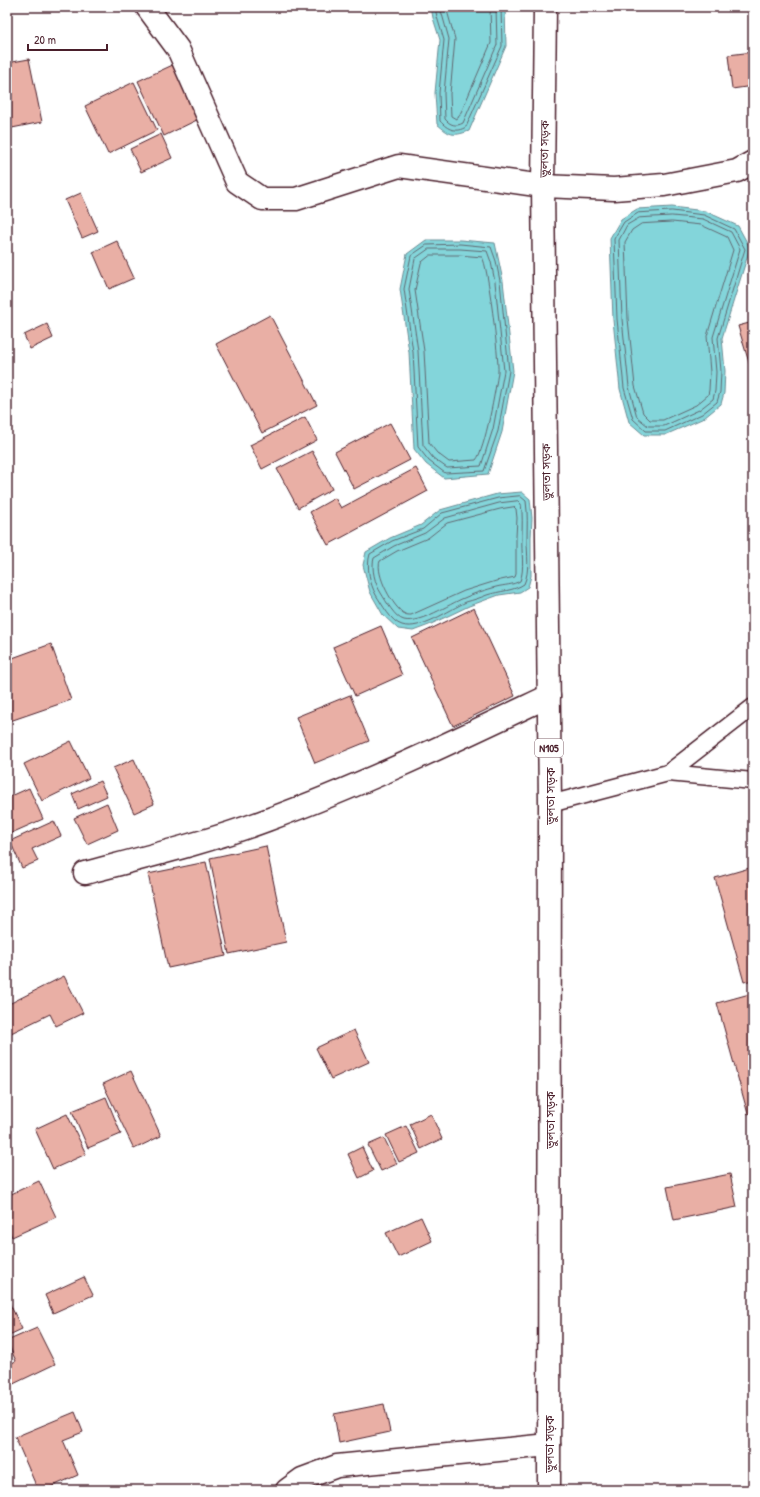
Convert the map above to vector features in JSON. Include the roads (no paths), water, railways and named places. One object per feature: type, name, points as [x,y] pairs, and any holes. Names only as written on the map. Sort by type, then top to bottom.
[{"type":"main road","points":[[147,7],[178,49],[237,182],[262,199],[296,198],[399,166],[543,186],[614,188],[664,185],[737,171],[753,162]]},
{"type":"main road","name":"ভুলতা সড়ক","points":[[545,7],[543,186],[550,804],[549,1490]]},
{"type":"main road","points":[[85,873],[191,845],[266,821],[308,805],[351,787],[549,696]]},
{"type":"main road","points":[[287,1490],[302,1479],[337,1466],[549,1445]]},
{"type":"lane","points":[[668,773],[753,708]]},
{"type":"lane","points":[[550,804],[668,773],[753,781]]},
{"type":"water","points":[[431,7],[505,7],[506,46],[469,131],[459,134],[448,133],[437,124],[435,93],[440,40]]},
{"type":"water","points":[[672,207],[705,211],[738,226],[750,248],[722,338],[725,371],[724,393],[721,404],[704,418],[665,435],[644,435],[629,422],[620,389],[613,320],[610,238],[621,219],[637,209]]},
{"type":"water","points":[[426,240],[460,240],[495,243],[503,281],[513,371],[502,432],[488,474],[444,478],[426,464],[414,449],[409,352],[400,289],[407,254]]},
{"type":"water","points":[[522,492],[530,499],[532,518],[531,576],[528,587],[520,592],[499,595],[469,606],[413,631],[398,629],[383,615],[370,592],[363,565],[366,552],[390,538],[421,525],[440,510],[497,494]]}]
